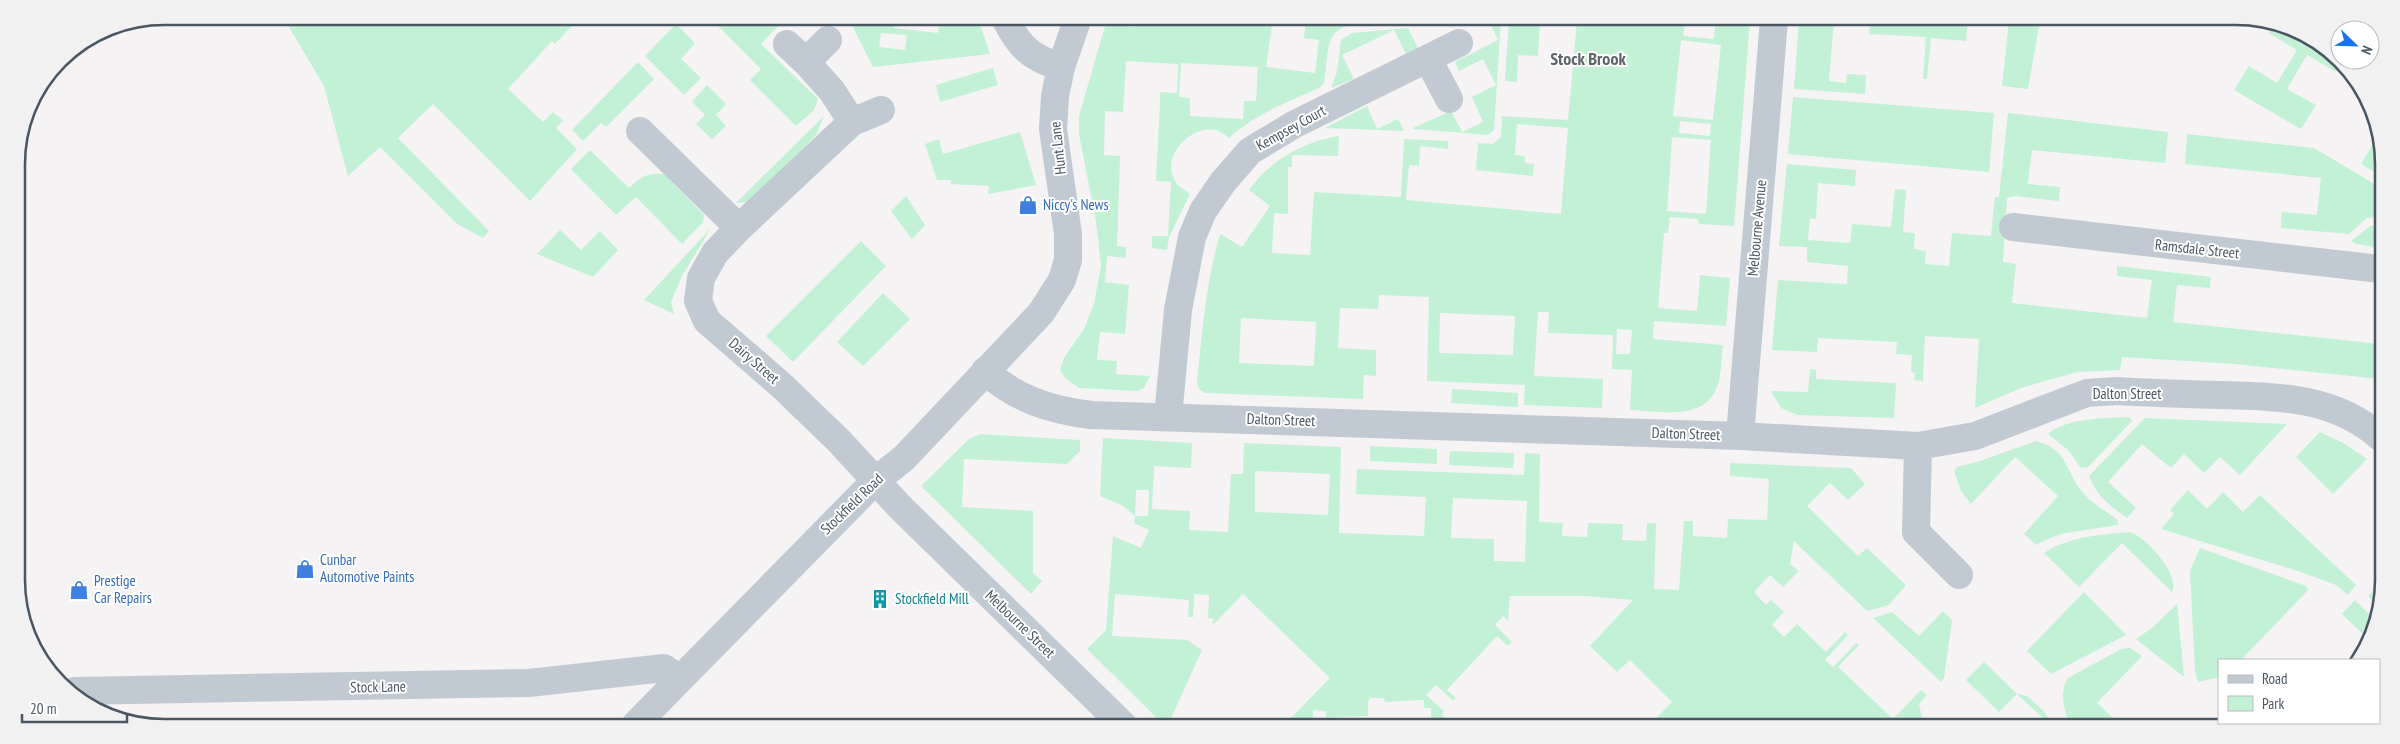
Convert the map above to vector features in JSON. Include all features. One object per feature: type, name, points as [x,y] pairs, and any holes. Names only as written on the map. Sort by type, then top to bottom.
[{"type":"street","points":[[1009,25],[1019,43],[1039,61],[1061,67]]},
{"type":"street","name":"Hunt Lane","points":[[1062,280],[1068,260],[1068,234],[1053,129],[1055,96],[1061,67],[1076,25]]},
{"type":"street","name":"Melbourne Avenue","points":[[1740,436],[1774,25]]},
{"type":"street","points":[[828,40],[796,53],[832,91],[852,122]]},
{"type":"street","name":"Kempsey Court","points":[[1168,417],[1178,310],[1192,237],[1203,211],[1223,182],[1250,151],[1295,124],[1459,43]]},
{"type":"street","points":[[1428,59],[1449,99]]},
{"type":"street","name":"Dairy Street","points":[[875,480],[839,441],[781,385],[708,321],[698,301],[701,278],[715,253],[852,122],[881,110]]},
{"type":"street","points":[[640,131],[739,228]]},
{"type":"street","name":"Ramsdale Street","points":[[2013,227],[2375,268]]},
{"type":"street","name":"Stockfield Road","points":[[641,719],[678,678],[875,480],[904,458],[1041,313],[1062,280]]},
{"type":"street","name":"Dalton Street","points":[[985,371],[1003,388],[1057,411],[1091,415],[1740,436],[1918,446],[1975,436],[2087,393],[2116,391],[2300,399],[2337,410],[2367,426],[2375,433]]},
{"type":"street","points":[[1918,446],[1916,532],[1959,575]]},
{"type":"street","name":"Melbourne Street","points":[[875,480],[1117,719]]},
{"type":"street","name":"Stock Lane","points":[[80,691],[529,683],[664,668],[678,678]]},
{"type":"green space","points":[[288,25],[573,25],[555,44],[552,41],[508,89],[543,122],[553,112],[563,120],[556,128],[577,149],[530,201],[433,104],[398,138],[489,231],[483,238],[457,224],[380,147],[348,176],[324,86]]},
{"type":"green space","points":[[677,25],[695,43],[681,59],[701,78],[684,95],[645,56]]},
{"type":"green space","points":[[717,25],[779,25],[761,44],[818,99],[814,110],[796,126],[750,80],[761,69]]},
{"type":"green space","points":[[852,25],[894,25],[894,28],[938,33],[939,25],[980,25],[990,54],[873,67]],"holes":[[[881,33],[907,35],[905,50],[879,47]]]},
{"type":"green space","points":[[1105,25],[1128,25],[1135,27],[1136,25],[1272,25],[1266,67],[1315,73],[1319,40],[1304,38],[1305,25],[1351,25],[1337,31],[1332,37],[1327,54],[1324,83],[1319,88],[1261,115],[1229,138],[1218,131],[1207,130],[1197,132],[1189,136],[1176,150],[1171,168],[1173,177],[1180,187],[1190,194],[1169,237],[1167,250],[1152,248],[1152,236],[1168,236],[1171,182],[1156,181],[1160,92],[1177,93],[1178,64],[1126,61],[1123,112],[1105,111],[1104,155],[1120,156],[1117,246],[1126,247],[1126,258],[1107,256],[1105,282],[1129,285],[1125,334],[1100,332],[1097,360],[1117,361],[1116,374],[1150,376],[1144,388],[1137,391],[1079,388],[1066,379],[1060,370],[1064,358],[1084,329],[1094,304],[1101,266],[1096,221],[1079,134],[1079,116]],"holes":[[[1181,63],[1258,67],[1256,101],[1244,101],[1243,119],[1190,116],[1190,98],[1179,97]]]},
{"type":"green space","points":[[1491,25],[1501,25],[1494,130],[1488,135],[1414,129],[1451,111],[1462,132],[1483,122],[1472,97],[1496,85],[1483,59],[1459,71],[1455,62],[1498,40]]},
{"type":"green space","points":[[1509,25],[1540,25],[1538,56],[1518,55],[1517,82],[1505,81]]},
{"type":"green space","points":[[1577,25],[1685,25],[1683,36],[1714,39],[1715,26],[1705,25],[1750,25],[1734,226],[1699,224],[1698,219],[1670,217],[1668,233],[1664,233],[1658,308],[1697,311],[1700,275],[1730,278],[1726,326],[1654,321],[1653,339],[1723,345],[1719,382],[1711,398],[1702,406],[1679,412],[1630,410],[1632,370],[1612,369],[1613,335],[1548,333],[1549,312],[1538,312],[1534,376],[1603,379],[1602,408],[1524,405],[1525,385],[1427,381],[1429,297],[1379,295],[1378,309],[1340,308],[1338,348],[1376,350],[1376,376],[1364,375],[1363,399],[1205,393],[1200,390],[1197,383],[1205,308],[1220,234],[1242,247],[1270,206],[1249,190],[1267,170],[1277,161],[1300,148],[1339,136],[1338,156],[1292,155],[1292,167],[1288,167],[1288,214],[1274,213],[1272,253],[1310,255],[1314,192],[1401,197],[1404,139],[1448,141],[1448,149],[1420,146],[1419,166],[1409,165],[1406,200],[1561,214],[1568,128],[1517,124],[1515,155],[1525,156],[1525,163],[1534,164],[1533,176],[1476,170],[1478,143],[1493,144],[1501,137],[1502,116],[1568,120]],"holes":[[[1681,40],[1721,45],[1713,120],[1673,116]],[[1680,121],[1711,124],[1710,136],[1679,133]],[[1672,137],[1711,140],[1706,214],[1667,211]],[[1440,313],[1515,316],[1513,355],[1439,353]],[[1241,318],[1316,322],[1314,366],[1239,363]],[[1617,329],[1632,330],[1630,354],[1616,354]]]},
{"type":"green space","points":[[1799,25],[1834,25],[1829,81],[1846,83],[1847,74],[1866,75],[1865,94],[1794,89]]},
{"type":"green space","points":[[1870,25],[1968,25],[1966,41],[1931,38],[1927,79],[1923,79],[1926,37],[1869,34]]},
{"type":"green space","points":[[2009,25],[2039,25],[2028,89],[2002,86]]},
{"type":"green space","points":[[1408,28],[1418,48],[1406,54],[1394,30],[1342,55],[1354,79],[1331,88],[1337,72],[1341,40],[1352,33]]},
{"type":"green space","points":[[2271,30],[2306,44],[2330,62],[2330,68],[2307,55],[2287,89],[2316,105],[2301,129],[2234,90],[2249,66],[2277,83],[2297,50],[2269,33]]},
{"type":"green space","points":[[638,62],[654,79],[606,127],[601,123],[583,141],[572,130]]},
{"type":"green space","points":[[993,68],[998,85],[940,102],[936,85]]},
{"type":"green space","points":[[707,85],[726,104],[716,115],[726,126],[712,139],[696,124],[705,115],[692,102]]},
{"type":"green space","points":[[1793,97],[1994,113],[1989,172],[1788,154]]},
{"type":"green space","points":[[1367,106],[1377,129],[1398,119],[1404,131],[1325,128]]},
{"type":"green space","points":[[2008,113],[2168,132],[2165,163],[2032,150],[2028,184],[2060,187],[2059,201],[2015,196],[2007,198],[2003,262],[2016,264],[2012,303],[2147,318],[2152,280],[2117,276],[2117,266],[2211,277],[2210,288],[2177,285],[2173,322],[2375,343],[2375,378],[2234,364],[2122,357],[2120,370],[2077,372],[2021,388],[1975,408],[1979,339],[1925,336],[1923,381],[1914,380],[1915,373],[1911,372],[1912,355],[1896,354],[1897,342],[1818,338],[1817,352],[1772,350],[1778,280],[1847,284],[1848,266],[1807,262],[1807,247],[1779,246],[1787,164],[1856,170],[1855,186],[1818,183],[1816,219],[1810,218],[1808,240],[1850,243],[1852,224],[1891,227],[1895,189],[1906,190],[1903,232],[1915,233],[1914,249],[1926,251],[1925,264],[1949,266],[1952,233],[1991,236],[1995,197],[1999,197]]},
{"type":"green space","points":[[824,116],[816,135],[760,193],[746,202],[736,203]]},
{"type":"green space","points":[[1020,132],[1036,185],[988,194],[989,186],[951,184],[951,180],[937,180],[925,144],[939,139],[943,154]]},
{"type":"green space","points":[[2187,134],[2314,148],[2375,184],[2375,217],[2367,218],[2349,234],[2281,228],[2282,212],[2317,215],[2321,178],[2185,164]]},
{"type":"green space","points":[[2373,144],[2375,172],[2361,164]]},
{"type":"green space","points":[[590,150],[629,188],[645,176],[664,174],[704,215],[703,222],[682,244],[636,197],[616,215],[571,169]]},
{"type":"green space","points":[[906,196],[925,225],[912,239],[891,211]]},
{"type":"green space","points":[[2370,226],[2375,226],[2375,247],[2356,244],[2351,241]]},
{"type":"green space","points":[[711,228],[682,276],[671,302],[674,314],[644,300]]},
{"type":"green space","points":[[560,230],[581,250],[600,231],[618,250],[593,277],[537,254]]},
{"type":"green space","points":[[861,241],[886,266],[793,362],[766,336]]},
{"type":"green space","points":[[883,293],[910,319],[863,366],[837,342]]},
{"type":"green space","points":[[1810,369],[1816,370],[1816,379],[1896,383],[1894,418],[1797,415],[1781,408],[1771,391],[1808,392]]},
{"type":"green space","points":[[1452,389],[1518,393],[1518,407],[1451,403]]},
{"type":"green space","points":[[2129,417],[2132,421],[2088,467],[2081,468],[2068,450],[2048,434],[2055,429],[2075,422]]},
{"type":"green space","points":[[2145,418],[2287,424],[2240,475],[2220,457],[2204,473],[2184,454],[2171,468],[2142,444],[2108,482],[2136,508],[2127,518],[2105,500],[2089,476]]},
{"type":"green space","points":[[2320,432],[2345,444],[2367,459],[2333,494],[2296,457]]},
{"type":"green space","points":[[980,434],[1080,440],[1080,451],[1067,464],[964,459],[962,507],[1033,511],[1033,573],[1042,581],[1031,594],[921,486],[969,439]]},
{"type":"green space","points":[[1103,438],[1192,443],[1191,468],[1154,466],[1152,509],[1190,511],[1189,530],[1228,532],[1231,474],[1243,474],[1244,443],[1341,447],[1339,533],[1424,536],[1426,497],[1356,494],[1357,469],[1524,475],[1525,453],[1540,454],[1539,522],[1563,523],[1562,536],[1587,537],[1588,523],[1623,524],[1622,540],[1646,541],[1647,523],[1656,523],[1654,589],[1679,590],[1684,521],[1693,521],[1693,536],[1727,538],[1728,519],[1767,520],[1769,479],[1730,476],[1730,463],[1851,468],[1865,484],[1848,500],[1830,483],[1807,506],[1858,556],[1867,548],[1906,585],[1889,605],[1867,611],[1794,541],[1790,564],[1799,571],[1783,587],[1770,575],[1754,592],[1766,605],[1771,600],[1784,612],[1772,625],[1784,637],[1797,624],[1826,652],[1845,632],[1848,635],[1825,660],[1833,667],[1856,643],[1859,645],[1838,667],[1893,719],[1655,719],[1672,702],[1630,660],[1617,672],[1590,646],[1633,600],[1585,596],[1510,596],[1508,621],[1503,616],[1495,625],[1512,642],[1508,646],[1497,636],[1447,690],[1456,698],[1453,701],[1436,685],[1426,695],[1444,711],[1442,715],[1446,719],[1431,719],[1431,708],[1424,708],[1424,700],[1386,702],[1383,698],[1370,698],[1368,702],[1368,716],[1329,717],[1329,719],[1326,719],[1326,711],[1313,710],[1313,719],[1290,719],[1330,678],[1243,594],[1214,624],[1212,623],[1214,619],[1208,618],[1209,595],[1194,594],[1193,617],[1188,617],[1189,600],[1115,594],[1112,636],[1187,640],[1202,650],[1171,719],[1158,719],[1087,649],[1106,630],[1113,536],[1141,548],[1149,530],[1134,523],[1135,516],[1123,506],[1100,496]],"holes":[[[1255,471],[1330,474],[1328,515],[1255,512]],[[1136,490],[1149,490],[1148,516],[1135,516]],[[1453,498],[1527,501],[1525,562],[1494,561],[1494,539],[1451,538]]]},
{"type":"green space","points":[[2036,441],[2047,445],[2061,456],[2084,494],[2118,520],[2118,525],[2060,534],[2032,546],[2035,544],[2024,534],[2058,496],[2015,457],[1971,504],[1961,491],[1954,471],[1957,467]]},
{"type":"green space","points":[[1370,446],[1437,449],[1437,464],[1370,461]]},
{"type":"green space","points":[[1450,451],[1514,453],[1513,468],[1449,465]]},
{"type":"green space","points":[[2188,490],[2207,509],[2223,492],[2243,512],[2260,495],[2356,585],[2348,595],[2336,585],[2301,572],[2161,529],[2174,514],[2170,510]]},
{"type":"green space","points":[[2130,532],[2145,541],[2167,567],[2173,585],[2172,592],[2122,543],[2079,587],[2044,553],[2054,547],[2075,540],[2096,535]]},
{"type":"green space","points":[[2200,548],[2306,586],[2308,590],[2242,659],[2218,659],[2218,677],[2198,682],[2195,670],[2190,571]]},
{"type":"green space","points":[[2375,589],[2373,601],[2368,596]]},
{"type":"green space","points":[[2084,592],[2126,635],[2051,674],[2027,651]]},
{"type":"green space","points":[[2355,600],[2370,615],[2363,635],[2342,614]]},
{"type":"green space","points":[[2177,604],[2184,677],[2136,639],[2152,628]]},
{"type":"green space","points":[[1943,611],[1952,620],[1944,678],[1941,682],[1873,618],[1892,612],[1919,636]]},
{"type":"green space","points":[[2130,648],[2142,656],[2097,703],[2114,719],[2068,719],[2063,690],[2068,678],[2121,649]]},
{"type":"green space","points":[[1984,662],[2017,694],[1999,712],[1966,680]]},
{"type":"green space","points":[[1921,690],[1927,695],[1919,704],[1922,719],[1893,719]]},
{"type":"green space","points":[[2017,694],[2027,696],[2043,710],[2049,719],[2043,718]]},
{"type":"place","name":"Niccy's News","points":[[1028,205]]},
{"type":"place","name":"Cunbar Automotive Paints","points":[[305,569]]},
{"type":"place","name":"Prestige Car Repairs","points":[[79,590]]},
{"type":"place","name":"Stockfield Mill","points":[[880,599]]},
{"type":"district","name":"Stock Brook","points":[[1588,59]]}]
